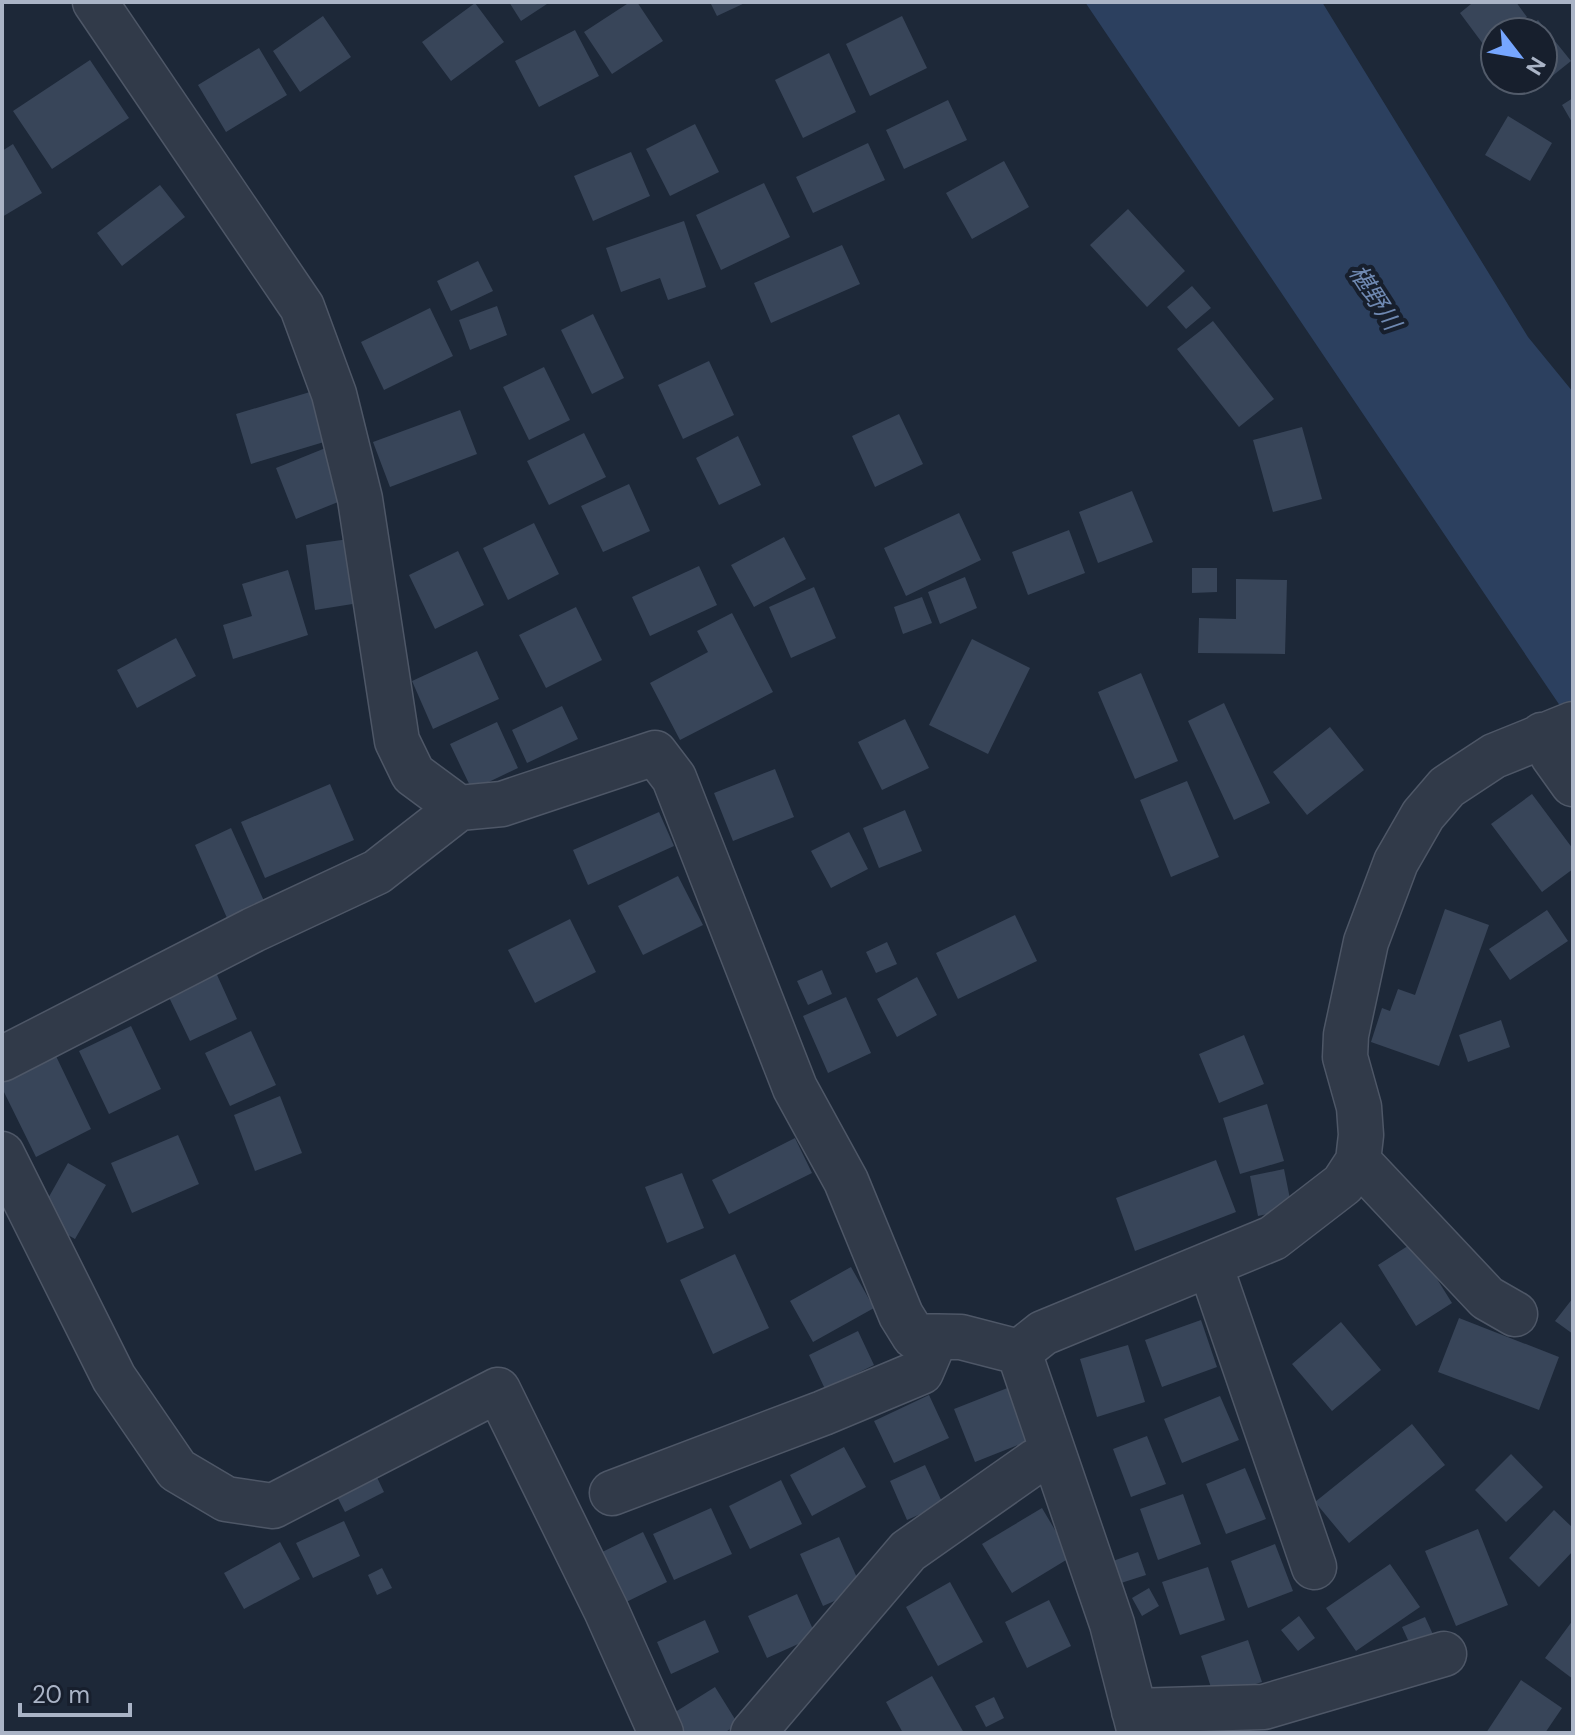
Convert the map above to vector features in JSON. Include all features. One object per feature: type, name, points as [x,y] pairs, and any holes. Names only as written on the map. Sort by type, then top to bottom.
[{"type":"street","points":[[95,2],[302,307],[334,394],[360,499],[397,741],[413,774],[459,808]]},
{"type":"street","points":[[1019,1352],[1043,1333],[1273,1238],[1343,1184],[1358,1161],[1360,1121],[1345,1057],[1346,1035],[1366,942],[1396,862],[1423,815],[1447,787],[1494,756],[1556,730],[1553,756],[1573,784]]},
{"type":"street","points":[[2,1059],[253,930],[377,872],[459,808],[502,804],[655,753],[674,778],[795,1088],[846,1181],[901,1315],[914,1336],[961,1337],[1019,1352]]},
{"type":"street","points":[[2,1154],[114,1378],[177,1470],[226,1499],[273,1506],[498,1390],[606,1610],[661,1733]]},
{"type":"street","points":[[1358,1161],[1487,1298],[1515,1314]]},
{"type":"street","points":[[1210,1265],[1314,1567]]},
{"type":"street","points":[[612,1493],[823,1413],[921,1372],[936,1337]]},
{"type":"street","points":[[1019,1352],[1112,1624],[1137,1722],[1264,1707],[1444,1654]]},
{"type":"street","points":[[753,1733],[908,1551],[1036,1461],[1054,1459]]},
{"type":"water","name":"椹野川","points":[[1085,2],[1322,2],[1528,337],[1573,392],[1573,725]]},
{"type":"building","points":[[509,2],[550,2],[521,21]]},
{"type":"building","points":[[630,2],[637,2],[663,41],[612,74],[584,32]]},
{"type":"building","points":[[710,2],[747,2],[717,16]]},
{"type":"building","points":[[1516,2],[1526,16],[1479,16],[1479,39],[1460,13],[1471,4]]},
{"type":"building","points":[[475,3],[504,42],[451,81],[422,42]]},
{"type":"building","points":[[323,16],[351,57],[300,92],[273,51]]},
{"type":"building","points":[[902,16],[927,68],[870,96],[846,44]]},
{"type":"building","points":[[575,30],[599,76],[539,107],[515,61]]},
{"type":"building","points":[[1559,46],[1571,61],[1559,71]]},
{"type":"building","points":[[259,48],[287,95],[226,132],[198,85]]},
{"type":"building","points":[[829,53],[856,112],[803,138],[775,80]]},
{"type":"building","points":[[90,60],[129,118],[52,169],[13,111]]},
{"type":"building","points":[[1573,98],[1573,124],[1562,105]]},
{"type":"building","points":[[948,100],[967,140],[904,169],[886,130]]},
{"type":"building","points":[[1508,116],[1552,143],[1530,181],[1485,155]]},
{"type":"building","points":[[695,124],[719,172],[670,196],[646,149]]},
{"type":"building","points":[[868,143],[885,180],[813,213],[796,177]]},
{"type":"building","points":[[13,144],[42,193],[2,217],[2,151]]},
{"type":"building","points":[[631,152],[650,196],[593,221],[574,176]]},
{"type":"building","points":[[1004,161],[1029,207],[972,239],[946,193]]},
{"type":"building","points":[[764,183],[790,237],[721,270],[696,215]]},
{"type":"building","points":[[160,185],[185,217],[122,266],[97,233]]},
{"type":"building","points":[[1128,209],[1185,271],[1147,307],[1090,245]]},
{"type":"building","points":[[684,221],[706,287],[668,300],[660,278],[621,292],[606,248]]},
{"type":"building","points":[[842,245],[860,284],[771,323],[754,283]]},
{"type":"building","points":[[478,261],[493,291],[451,311],[437,281]]},
{"type":"building","points":[[1192,286],[1211,308],[1186,329],[1167,307]]},
{"type":"building","points":[[497,306],[507,335],[470,350],[459,320]]},
{"type":"building","points":[[430,308],[453,356],[384,390],[361,342]]},
{"type":"building","points":[[593,314],[624,378],[592,394],[561,330]]},
{"type":"building","points":[[1213,321],[1274,399],[1239,427],[1177,349]]},
{"type":"building","points":[[709,361],[734,415],[683,439],[658,385]]},
{"type":"building","points":[[544,367],[570,420],[529,440],[503,387]]},
{"type":"building","points":[[310,392],[324,442],[251,464],[236,414]]},
{"type":"building","points":[[460,410],[477,454],[390,487],[373,442]]},
{"type":"building","points":[[899,414],[923,464],[875,487],[852,436]]},
{"type":"building","points":[[1302,427],[1322,499],[1273,512],[1253,440]]},
{"type":"building","points":[[584,433],[606,477],[549,505],[527,461]]},
{"type":"building","points":[[738,436],[761,485],[719,505],[696,458]]},
{"type":"building","points":[[328,447],[348,498],[296,519],[276,468]]},
{"type":"building","points":[[629,484],[650,531],[603,552],[581,506]]},
{"type":"building","points":[[1132,491],[1153,542],[1098,563],[1079,512]]},
{"type":"building","points":[[959,513],[981,560],[906,596],[884,548]]},
{"type":"building","points":[[534,523],[559,574],[508,600],[483,548]]},
{"type":"building","points":[[1069,530],[1085,573],[1028,595],[1012,552]]},
{"type":"building","points":[[784,537],[806,579],[754,607],[731,565]]},
{"type":"building","points":[[356,538],[365,602],[315,610],[306,545]]},
{"type":"building","points":[[458,551],[484,605],[435,629],[409,575]]},
{"type":"building","points":[[699,566],[717,605],[650,636],[632,597]]},
{"type":"building","points":[[1192,568],[1217,568],[1217,592],[1192,593]]},
{"type":"building","points":[[288,570],[308,635],[233,659],[223,625],[252,616],[242,584]]},
{"type":"building","points":[[965,577],[977,608],[940,624],[928,592]]},
{"type":"building","points":[[1236,579],[1287,580],[1285,654],[1198,653],[1199,618],[1236,619]]},
{"type":"building","points":[[814,587],[836,638],[791,658],[769,607]]},
{"type":"building","points":[[922,597],[932,623],[903,634],[894,607]]},
{"type":"building","points":[[576,607],[602,660],[546,688],[519,635]]},
{"type":"building","points":[[732,613],[773,692],[680,740],[650,683],[708,652],[697,631]]},
{"type":"building","points":[[176,638],[196,676],[137,708],[117,670]]},
{"type":"building","points":[[972,639],[1030,668],[988,754],[929,725]]},
{"type":"building","points":[[477,651],[499,699],[433,729],[412,681]]},
{"type":"building","points":[[1141,673],[1178,761],[1135,779],[1098,692]]},
{"type":"building","points":[[1224,703],[1270,803],[1234,820],[1188,721]]},
{"type":"building","points":[[562,706],[578,739],[527,763],[512,730]]},
{"type":"building","points":[[905,719],[929,768],[882,790],[858,742]]},
{"type":"building","points":[[497,722],[518,768],[472,790],[450,744]]},
{"type":"building","points":[[1330,727],[1364,770],[1307,815],[1273,772]]},
{"type":"building","points":[[775,769],[794,817],[733,841],[714,793]]},
{"type":"building","points":[[1187,781],[1219,857],[1171,877],[1140,800]]},
{"type":"building","points":[[330,784],[354,840],[265,878],[241,822]]},
{"type":"building","points":[[1532,794],[1573,849],[1573,869],[1542,892],[1491,824]]},
{"type":"building","points":[[905,810],[922,851],[879,868],[863,828]]},
{"type":"building","points":[[659,812],[674,846],[588,885],[573,850]]},
{"type":"building","points":[[231,828],[264,901],[227,918],[195,845]]},
{"type":"building","points":[[849,832],[868,869],[831,888],[811,851]]},
{"type":"building","points":[[678,876],[703,925],[643,955],[618,906]]},
{"type":"building","points":[[1445,909],[1489,925],[1439,1066],[1371,1042],[1382,1008],[1390,1011],[1398,989],[1415,995]]},
{"type":"building","points":[[1547,910],[1568,941],[1510,980],[1489,949]]},
{"type":"building","points":[[1015,915],[1037,961],[958,999],[936,953]]},
{"type":"building","points":[[570,919],[596,972],[535,1003],[508,950]]},
{"type":"building","points":[[887,942],[897,964],[876,973],[866,952]]},
{"type":"building","points":[[213,966],[237,1019],[190,1041],[165,989]]},
{"type":"building","points":[[822,970],[832,994],[808,1005],[797,981]]},
{"type":"building","points":[[917,977],[937,1015],[897,1037],[877,999]]},
{"type":"building","points":[[846,997],[871,1053],[828,1073],[803,1016]]},
{"type":"building","points":[[1501,1020],[1510,1047],[1468,1062],[1459,1035]]},
{"type":"building","points":[[131,1026],[161,1089],[109,1114],[79,1051]]},
{"type":"building","points":[[251,1031],[276,1085],[230,1106],[205,1053]]},
{"type":"building","points":[[1244,1035],[1264,1084],[1219,1103],[1199,1054]]},
{"type":"building","points":[[55,1054],[91,1129],[36,1157],[2,1088],[2,1080]]},
{"type":"building","points":[[280,1096],[302,1153],[255,1171],[234,1115]]},
{"type":"building","points":[[1267,1104],[1284,1161],[1240,1174],[1223,1118]]},
{"type":"building","points":[[178,1135],[199,1184],[132,1213],[111,1163]]},
{"type":"building","points":[[795,1138],[812,1173],[729,1214],[712,1180]]},
{"type":"building","points":[[1216,1160],[1236,1212],[1135,1251],[1116,1198]]},
{"type":"building","points":[[68,1163],[106,1185],[75,1239],[37,1218]]},
{"type":"building","points":[[1284,1169],[1292,1209],[1258,1216],[1250,1176]]},
{"type":"building","points":[[682,1173],[704,1228],[667,1243],[645,1187]]},
{"type":"building","points":[[1414,1242],[1452,1303],[1416,1326],[1378,1265]]},
{"type":"building","points":[[735,1254],[769,1328],[713,1354],[680,1280]]},
{"type":"building","points":[[851,1267],[874,1308],[813,1342],[790,1301]]},
{"type":"building","points":[[1573,1298],[1573,1334],[1555,1321]]},
{"type":"building","points":[[1459,1318],[1559,1357],[1539,1410],[1438,1372]]},
{"type":"building","points":[[1201,1320],[1217,1367],[1162,1387],[1145,1340]]},
{"type":"building","points":[[1341,1322],[1381,1370],[1332,1411],[1292,1364]]},
{"type":"building","points":[[858,1331],[874,1365],[825,1389],[809,1355]]},
{"type":"building","points":[[1128,1345],[1145,1402],[1097,1417],[1080,1359]]},
{"type":"building","points":[[1010,1387],[1031,1440],[975,1462],[954,1409]]},
{"type":"building","points":[[929,1395],[949,1438],[894,1463],[874,1421]]},
{"type":"building","points":[[1220,1396],[1239,1440],[1182,1463],[1164,1419]]},
{"type":"building","points":[[1412,1424],[1445,1465],[1349,1543],[1315,1502]]},
{"type":"building","points":[[1147,1436],[1166,1484],[1131,1497],[1113,1449]]},
{"type":"building","points":[[844,1447],[866,1487],[812,1516],[790,1475]]},
{"type":"building","points":[[1511,1454],[1543,1487],[1506,1522],[1475,1490]]},
{"type":"building","points":[[371,1465],[384,1492],[345,1512],[331,1485]]},
{"type":"building","points":[[925,1465],[943,1504],[907,1520],[890,1481]]},
{"type":"building","points":[[1245,1468],[1266,1519],[1226,1534],[1206,1484]]},
{"type":"building","points":[[781,1480],[802,1524],[750,1549],[729,1506]]},
{"type":"building","points":[[1183,1494],[1201,1544],[1158,1560],[1140,1509]]},
{"type":"building","points":[[711,1508],[732,1554],[674,1580],[653,1534]]},
{"type":"building","points":[[1042,1508],[1071,1557],[1012,1593],[982,1544]]},
{"type":"building","points":[[1554,1510],[1573,1528],[1573,1551],[1539,1587],[1509,1558]]},
{"type":"building","points":[[344,1521],[360,1556],[313,1578],[296,1543]]},
{"type":"building","points":[[1478,1529],[1508,1605],[1456,1626],[1425,1551]]},
{"type":"building","points":[[643,1532],[667,1582],[614,1608],[590,1558]]},
{"type":"building","points":[[839,1537],[862,1589],[823,1606],[800,1554]]},
{"type":"building","points":[[280,1542],[300,1579],[244,1609],[224,1573]]},
{"type":"building","points":[[1275,1544],[1293,1591],[1248,1608],[1231,1561]]},
{"type":"building","points":[[1138,1552],[1146,1575],[1121,1583],[1113,1561]]},
{"type":"building","points":[[1390,1564],[1420,1607],[1356,1651],[1326,1608]]},
{"type":"building","points":[[1208,1567],[1225,1620],[1180,1635],[1162,1582]]},
{"type":"building","points":[[382,1568],[392,1588],[377,1595],[368,1575]]},
{"type":"building","points":[[950,1582],[983,1642],[938,1666],[906,1607]]},
{"type":"building","points":[[1149,1588],[1159,1606],[1142,1616],[1132,1598]]},
{"type":"building","points":[[797,1594],[816,1636],[767,1658],[748,1616]]},
{"type":"building","points":[[1049,1600],[1071,1646],[1027,1668],[1005,1622]]},
{"type":"building","points":[[1299,1616],[1315,1638],[1298,1651],[1281,1630]]},
{"type":"building","points":[[1425,1617],[1436,1641],[1413,1651],[1402,1627]]},
{"type":"building","points":[[705,1620],[719,1652],[671,1674],[657,1642]]},
{"type":"building","points":[[1573,1620],[1573,1679],[1545,1658]]},
{"type":"building","points":[[1248,1640],[1262,1682],[1214,1697],[1201,1656]]},
{"type":"building","points":[[932,1676],[964,1733],[903,1733],[886,1702]]},
{"type":"building","points":[[1521,1680],[1562,1708],[1545,1733],[1486,1733]]},
{"type":"building","points":[[715,1687],[738,1724],[724,1733],[669,1733],[661,1721]]},
{"type":"building","points":[[994,1697],[1004,1718],[986,1727],[975,1706]]}]
